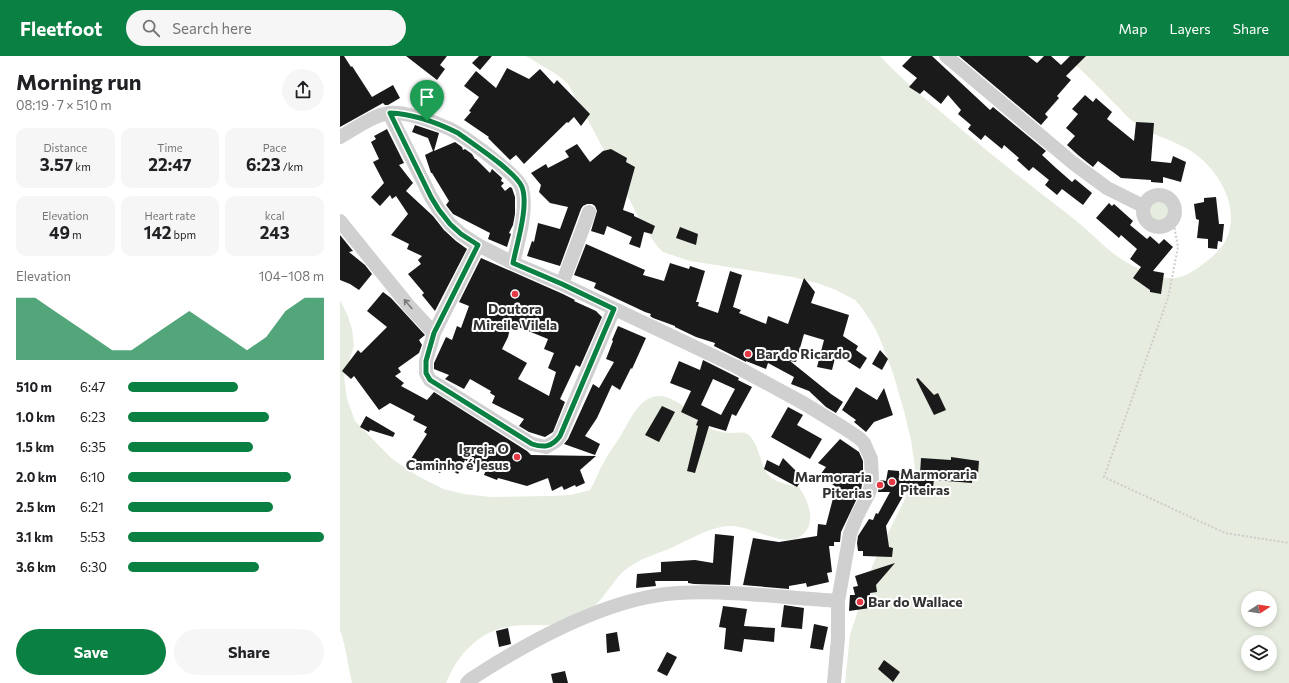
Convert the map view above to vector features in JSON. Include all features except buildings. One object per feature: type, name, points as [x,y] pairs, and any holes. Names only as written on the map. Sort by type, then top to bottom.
[{"type":"street","points":[[946,56],[1073,163],[1107,188],[1143,206]]},
{"type":"street","points":[[390,113],[431,197],[450,224],[461,234],[478,245],[513,263],[562,284],[742,370],[805,404],[844,428],[864,443],[871,459],[872,480],[869,493],[852,529],[838,601],[838,638],[834,683]]},
{"type":"street","points":[[340,137],[375,117],[390,113],[401,113],[451,129],[458,133],[504,168],[518,180],[522,187],[524,197],[523,216],[513,263]]},
{"type":"street","points":[[1158,195],[1167,197],[1171,200],[1174,206],[1175,212],[1172,220],[1163,227],[1152,226],[1144,218],[1143,206],[1148,199],[1153,196],[1158,195]]},
{"type":"street","points":[[562,284],[589,212]]},
{"type":"street","points":[[340,221],[408,305],[434,333]]},
{"type":"street","points":[[478,245],[434,333],[426,361],[426,373],[430,380],[532,444],[546,447],[556,441],[560,436],[614,309]]},
{"type":"street","points":[[467,683],[504,658],[556,631],[618,605],[646,598],[678,593],[728,594],[838,601]]},
{"type":"path","points":[[1172,220],[1178,247],[1168,298],[1104,477],[1225,533],[1289,543]]},
{"type":"shaded area","points":[[526,56],[880,56],[909,85],[961,129],[1079,223],[1114,254],[1124,261],[1158,276],[1165,278],[1176,278],[1198,268],[1211,258],[1223,245],[1229,232],[1231,219],[1230,206],[1226,193],[1219,180],[1202,159],[1184,147],[1145,129],[1131,120],[1066,56],[1289,56],[1289,683],[845,683],[850,635],[873,564],[904,501],[913,478],[915,468],[911,440],[904,411],[893,373],[875,328],[855,300],[836,290],[817,283],[793,277],[690,261],[663,252],[642,224],[568,84],[559,76]]},
{"type":"shaded area","points":[[1159,198],[1168,202],[1172,211],[1168,220],[1159,224],[1150,220],[1146,211],[1150,202]]},
{"type":"shaded area","points":[[340,300],[352,329],[354,346],[344,377],[347,399],[355,421],[391,458],[416,475],[443,489],[464,494],[491,497],[571,495],[590,490],[607,457],[632,415],[643,402],[657,396],[670,398],[677,402],[689,411],[701,424],[711,429],[749,435],[757,448],[763,466],[769,476],[780,482],[799,487],[806,498],[810,512],[809,525],[801,536],[794,539],[785,540],[737,526],[720,527],[697,535],[630,566],[615,580],[598,603],[587,612],[564,622],[555,624],[518,625],[491,632],[472,645],[464,653],[451,672],[446,683],[352,683],[340,630]]},
{"type":"place","name":"Doutora Mireile Vilela","points":[[515,294]]},
{"type":"place","name":"Bar do Ricardo","points":[[748,354]]},
{"type":"place","name":"Igreja O Caminho é Jesus","points":[[517,457]]},
{"type":"place","name":"Marmoraria Piteiras","points":[[892,482]]},
{"type":"place","name":"Marmoraria Piterias","points":[[880,485]]},
{"type":"place","name":"Bar do Wallace","points":[[860,602]]},
{"type":"route","points":[[390,113],[401,113],[427,121],[451,129],[458,133],[504,168],[520,183],[524,197],[523,216],[513,263],[614,309],[560,436],[551,445],[546,447],[532,444],[430,380],[426,373],[426,361],[434,333],[478,245],[461,234],[450,224],[439,210],[431,197],[390,113]]}]
